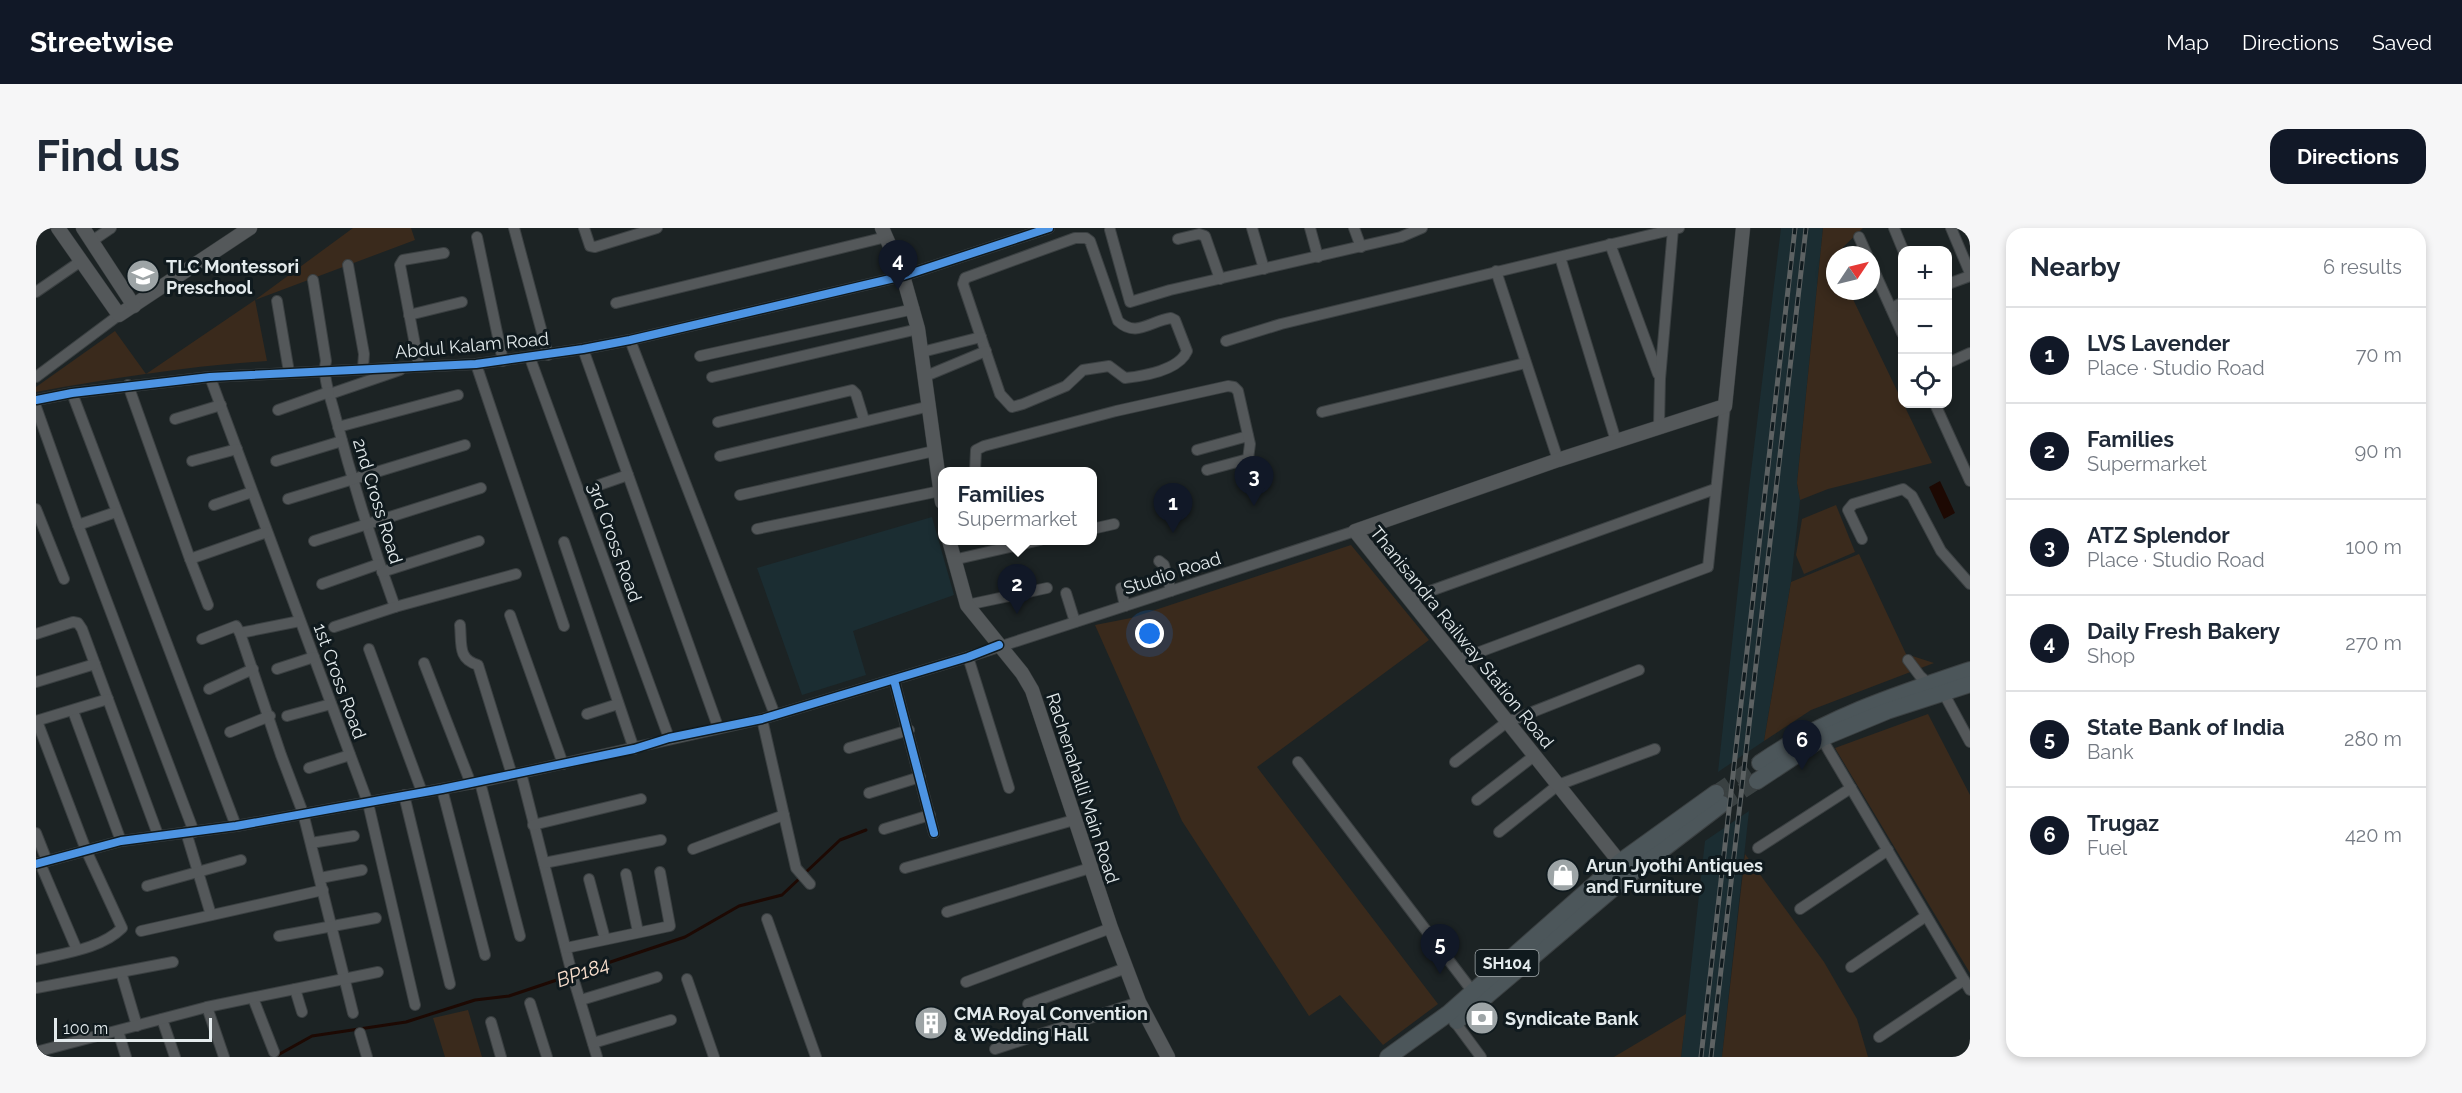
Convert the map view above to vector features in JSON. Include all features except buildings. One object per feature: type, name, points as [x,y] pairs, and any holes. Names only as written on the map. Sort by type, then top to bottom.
[{"type":"main road","points":[[1936,688],[1970,670]]},
{"type":"main road","points":[[1760,764],[1882,699],[1970,684]]},
{"type":"main road","points":[[1756,780],[1819,733]]},
{"type":"main road","name":"SH104","points":[[1388,1057],[1433,1025],[1624,868],[1719,799]]},
{"type":"main road","name":"SH104","points":[[1407,1057],[1455,1023],[1624,868]]},
{"type":"street","points":[[58,228],[119,315]]},
{"type":"street","points":[[83,228],[134,306]]},
{"type":"street","points":[[92,241],[111,228]]},
{"type":"street","points":[[36,377],[119,315],[250,228]]},
{"type":"street","points":[[514,228],[548,355]]},
{"type":"street","points":[[584,228],[590,246],[595,247],[657,228]]},
{"type":"street","name":"Abdul Kalam Road","points":[[36,400],[128,385],[210,376],[414,367],[503,361],[548,355],[630,340],[903,276],[1049,228]]},
{"type":"street","points":[[1252,228],[1264,269]]},
{"type":"street","points":[[1310,228],[1318,257]]},
{"type":"street","points":[[1354,228],[1361,247]]},
{"type":"street","points":[[1110,230],[1130,302],[1407,236],[1422,228]]},
{"type":"street","points":[[1458,660],[1708,567],[1743,228]]},
{"type":"street","points":[[1894,228],[1901,246]]},
{"type":"street","points":[[1951,228],[1970,274],[1952,282]]},
{"type":"street","points":[[1226,341],[1281,324],[1676,229],[1659,378],[1659,426]]},
{"type":"street","points":[[616,303],[884,232],[914,309],[926,376],[938,477]]},
{"type":"street","points":[[1178,239],[1199,234],[1205,236],[1221,279]]},
{"type":"street","points":[[477,237],[503,361]]},
{"type":"street","points":[[1081,237],[1090,241],[1094,250],[1118,321],[1126,328],[1133,330],[1171,318],[1175,320],[1187,351],[1184,358],[1176,364],[1141,376],[1125,378],[1109,366],[1083,370],[1066,386],[1012,407],[1000,394],[981,337],[963,284],[965,278],[1081,237]]},
{"type":"street","points":[[1858,237],[1862,246]]},
{"type":"street","points":[[1610,244],[1659,378]]},
{"type":"street","points":[[278,410],[414,367],[410,315],[400,265],[403,260],[444,253]]},
{"type":"street","points":[[1560,257],[1616,441]]},
{"type":"street","points":[[36,292],[81,261]]},
{"type":"street","points":[[348,265],[364,354],[363,368]]},
{"type":"street","points":[[1496,271],[1558,460]]},
{"type":"street","name":"2nd Cross Road","points":[[313,280],[326,361],[324,370],[338,427],[394,607]]},
{"type":"street","points":[[1880,284],[1898,324]]},
{"type":"street","points":[[277,301],[289,372]]},
{"type":"street","points":[[410,315],[462,302]]},
{"type":"street","points":[[1891,308],[1898,305]]},
{"type":"street","points":[[700,356],[914,309]]},
{"type":"street","points":[[712,377],[918,329]]},
{"type":"street","points":[[922,352],[981,337]]},
{"type":"street","points":[[630,340],[775,715]]},
{"type":"street","points":[[583,349],[718,727]]},
{"type":"street","points":[[926,376],[986,351]]},
{"type":"street","points":[[1952,361],[1970,353]]},
{"type":"street","name":"3rd Cross Road","points":[[530,358],[669,738]]},
{"type":"street","points":[[476,363],[564,626]]},
{"type":"street","points":[[1322,412],[1525,363]]},
{"type":"street","name":"1st Cross Road","points":[[210,376],[368,803],[415,1005]]},
{"type":"street","points":[[128,385],[208,605]]},
{"type":"street","points":[[975,467],[976,450],[984,446],[1116,411],[1228,386],[1234,387],[1238,391],[1250,454],[1248,459],[1207,467]]},
{"type":"street","points":[[718,422],[852,390],[856,394],[864,420]]},
{"type":"street","points":[[72,393],[236,826]]},
{"type":"street","points":[[338,427],[458,395]]},
{"type":"street","points":[[175,419],[221,405]]},
{"type":"street","points":[[720,456],[930,406]]},
{"type":"street","name":"Thanisandra Railway Station Road","points":[[1624,868],[1355,531],[1558,460],[1725,406]]},
{"type":"street","points":[[36,407],[190,832],[198,871],[211,915]]},
{"type":"street","points":[[1937,408],[1970,481]]},
{"type":"street","points":[[1197,450],[1248,436]]},
{"type":"street","points":[[276,461],[342,441]]},
{"type":"street","points":[[288,499],[465,445]]},
{"type":"street","points":[[192,461],[237,449]]},
{"type":"street","points":[[740,495],[934,451]]},
{"type":"street","points":[[599,485],[628,475]]},
{"type":"street","points":[[314,541],[481,488]]},
{"type":"street","points":[[1408,599],[1715,489]]},
{"type":"street","points":[[1862,539],[1848,510],[1853,504],[1903,489],[1912,496],[1941,551],[1970,584]]},
{"type":"street","points":[[213,505],[252,492]]},
{"type":"street","points":[[757,529],[938,498]]},
{"type":"street","points":[[36,509],[64,579]]},
{"type":"street","points":[[78,525],[116,512]]},
{"type":"street","points":[[1097,528],[1114,524]]},
{"type":"street","name":"Studio Road","points":[[41,863],[121,842],[236,826],[475,783],[762,719],[968,657],[999,645],[1355,531]]},
{"type":"street","points":[[190,559],[267,532]]},
{"type":"street","points":[[322,584],[479,541]]},
{"type":"street","points":[[564,542],[634,749]]},
{"type":"street","name":"Rachenahalli Main Road","points":[[950,545],[967,604],[1022,673],[1032,690],[1111,928],[1139,1002],[1168,1057]]},
{"type":"street","points":[[953,560],[1018,545]]},
{"type":"street","points":[[1160,561],[1164,565],[1171,591]]},
{"type":"street","points":[[334,627],[394,607],[516,574]]},
{"type":"street","points":[[967,604],[1047,588]]},
{"type":"street","points":[[1121,588],[1125,606]]},
{"type":"street","points":[[1066,593],[1075,622]]},
{"type":"street","points":[[510,615],[563,764]]},
{"type":"street","points":[[240,633],[300,621]]},
{"type":"street","points":[[36,634],[73,622],[78,623],[158,836]]},
{"type":"street","points":[[460,625],[461,652],[465,659],[478,664],[517,774],[544,862],[572,974],[597,1057]]},
{"type":"street","points":[[202,639],[236,626],[240,633],[303,813],[353,1013]]},
{"type":"street","points":[[369,649],[422,792]]},
{"type":"street","points":[[277,669],[314,657]]},
{"type":"street","points":[[968,657],[1009,788]]},
{"type":"street","points":[[1908,660],[1936,688],[1970,742]]},
{"type":"street","points":[[424,663],[475,783],[520,936]]},
{"type":"street","points":[[36,682],[95,664]]},
{"type":"street","points":[[209,689],[253,669]]},
{"type":"street","points":[[1455,762],[1507,722],[1640,670]]},
{"type":"street","points":[[894,680],[934,832]]},
{"type":"street","points":[[36,960],[77,950],[114,936],[122,928],[86,850],[37,721],[108,699]]},
{"type":"street","points":[[287,716],[331,704]]},
{"type":"street","points":[[587,714],[618,704]]},
{"type":"street","points":[[73,711],[121,842]]},
{"type":"street","points":[[230,732],[270,716]]},
{"type":"street","points":[[762,719],[796,868],[810,884]]},
{"type":"street","points":[[849,748],[909,730]]},
{"type":"street","points":[[1819,733],[1967,985],[1879,1037]]},
{"type":"street","points":[[1498,832],[1558,785],[1655,749]]},
{"type":"street","points":[[309,768],[350,755]]},
{"type":"street","points":[[1477,800],[1534,756]]},
{"type":"street","points":[[1298,762],[1473,992]]},
{"type":"street","points":[[870,793],[920,777]]},
{"type":"street","points":[[1758,848],[1851,788]]},
{"type":"street","points":[[442,789],[485,954]]},
{"type":"street","points":[[404,795],[450,984]]},
{"type":"street","points":[[533,825],[640,799]]},
{"type":"street","points":[[693,849],[784,815]]},
{"type":"street","points":[[884,829],[930,816]]},
{"type":"street","points":[[905,868],[1074,820]]},
{"type":"street","points":[[36,833],[41,863],[77,950]]},
{"type":"street","points":[[311,843],[354,836]]},
{"type":"street","points":[[544,862],[661,840]]},
{"type":"street","points":[[1800,909],[1888,850]]},
{"type":"street","points":[[147,886],[242,860]]},
{"type":"street","points":[[947,912],[1090,868]]},
{"type":"street","points":[[320,878],[362,870]]},
{"type":"street","points":[[566,948],[671,925],[660,872]]},
{"type":"street","points":[[626,874],[639,932]]},
{"type":"street","points":[[589,879],[605,939]]},
{"type":"street","points":[[141,932],[323,890]]},
{"type":"street","points":[[1851,967],[1926,916]]},
{"type":"street","points":[[279,936],[376,918]]},
{"type":"street","points":[[767,919],[816,1057]]},
{"type":"street","points":[[966,982],[1111,928]]},
{"type":"street","points":[[36,987],[173,962]]},
{"type":"street","points":[[1028,1004],[1126,968]]},
{"type":"street","points":[[121,972],[137,1026]]},
{"type":"street","points":[[38,1052],[207,1007],[378,972]]},
{"type":"street","points":[[581,1000],[657,977]]},
{"type":"street","points":[[687,979],[714,1057]]},
{"type":"street","points":[[295,989],[302,1012]]},
{"type":"street","points":[[253,998],[274,1052]]},
{"type":"street","points":[[995,1049],[1139,1002]]},
{"type":"street","points":[[530,1004],[547,1057]]},
{"type":"street","points":[[207,1007],[224,1057]]},
{"type":"street","points":[[162,1019],[175,1057]]},
{"type":"street","points":[[593,1043],[670,1020]]},
{"type":"street","points":[[491,1022],[501,1057]]},
{"type":"street","points":[[1455,1023],[1481,1057]]},
{"type":"street","points":[[118,1031],[126,1057]]},
{"type":"street","points":[[1154,1031],[1156,1057]]},
{"type":"street","points":[[360,1033],[367,1057]]},
{"type":"shaded area","points":[[353,228],[411,228],[415,240],[255,300]]},
{"type":"shaded area","points":[[1781,228],[1823,228],[1797,483],[1800,500],[1791,582],[1764,741],[1718,772],[1749,488]]},
{"type":"shaded area","points":[[1823,228],[1863,228],[1844,246],[1826,246],[1826,300],[1853,300],[1898,393],[1898,408],[1905,408],[1932,463],[1828,489],[1800,500],[1797,483]]},
{"type":"shaded area","points":[[255,300],[267,361],[146,374]]},
{"type":"shaded area","points":[[115,331],[146,374],[36,392],[36,387]]},
{"type":"shaded area","points":[[1940,481],[1955,513],[1944,519],[1929,487]]},
{"type":"shaded area","points":[[1836,505],[1855,552],[1804,574],[1796,555],[1802,519]]},
{"type":"shaded area","points":[[932,517],[938,545],[940,545],[954,595],[853,631],[866,675],[802,695],[757,568]]},
{"type":"shaded area","points":[[1351,545],[1429,640],[1257,767],[1438,1004],[1383,1045],[1340,995],[1309,1016],[1182,821],[1095,625],[1131,618]]},
{"type":"shaded area","points":[[1859,554],[1906,654],[1934,663],[1811,710],[1764,741],[1791,582]]},
{"type":"shaded area","points":[[1928,714],[1970,795],[1970,973],[1835,748]]},
{"type":"shaded area","points":[[1749,811],[1722,1057],[1681,1057],[1705,841]]},
{"type":"shaded area","points":[[1745,854],[1824,962],[1857,1019],[1868,1057],[1722,1057]]},
{"type":"shaded area","points":[[468,1010],[482,1057],[445,1057],[433,1018]]},
{"type":"shaded area","points":[[1686,1014],[1681,1057],[1614,1057]]},
{"type":"waterway","name":"BP184","points":[[805,873],[840,840],[866,830]]},
{"type":"waterway","name":"BP184","points":[[276,1056],[312,1036],[406,1022],[475,1000],[509,996],[685,937],[739,906],[782,895],[800,878]]},
{"type":"tunnel","points":[[1716,793],[1760,763]]},
{"type":"tunnel","points":[[1722,804],[1757,781]]},
{"type":"railway","points":[[1701,1057],[1795,228]]},
{"type":"railway","points":[[1711,1057],[1806,228]]},
{"type":"cycle path","points":[[36,400],[72,393],[210,377],[476,364],[583,349],[903,276],[1049,228]]},
{"type":"cycle path","points":[[36,864],[121,841],[236,826],[442,789],[634,749],[669,738],[762,719],[968,657],[999,645]]},
{"type":"cycle path","points":[[894,680],[934,833]]},
{"type":"place","name":"TLC Montessori Preschool","points":[[143,276]]},
{"type":"place","name":"Daily Fresh Bakery","points":[[898,290]]},
{"type":"place","name":"ATZ Splendor","points":[[1254,506]]},
{"type":"place","name":"LVS Lavender","points":[[1173,533]]},
{"type":"place","name":"Families","points":[[1017,614]]},
{"type":"place","name":"Trugaz","points":[[1802,770]]},
{"type":"place","name":"Arun Jyothi Antiques and Furniture","points":[[1563,875]]},
{"type":"place","name":"State Bank of India","points":[[1440,974]]},
{"type":"place","name":"Syndicate Bank","points":[[1482,1018]]},
{"type":"place","name":"CMA Royal Convention & Wedding Hall","points":[[931,1023]]}]
